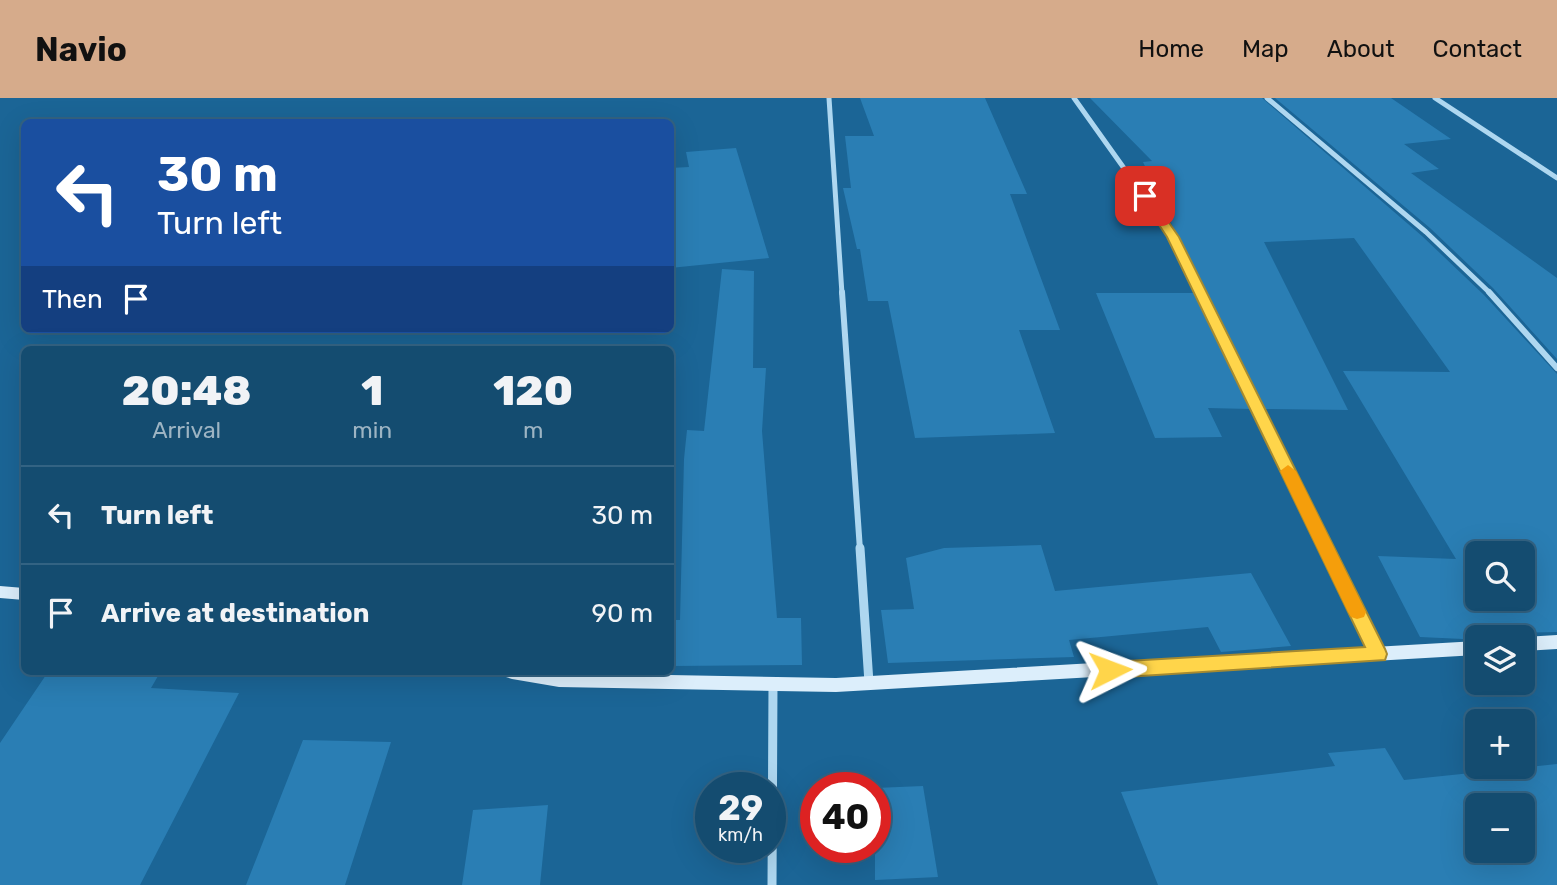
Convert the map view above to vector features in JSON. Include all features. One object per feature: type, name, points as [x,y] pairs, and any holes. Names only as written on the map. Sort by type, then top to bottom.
[{"type":"street","points":[[829,98],[869,683]]},
{"type":"street","points":[[1074,98],[1173,237],[1378,654]]},
{"type":"street","points":[[1267,98],[1426,232],[1497,300],[1557,369]]},
{"type":"street","points":[[1435,98],[1557,178]]},
{"type":"street","points":[[0,592],[21,594]]},
{"type":"street","points":[[1535,643],[1557,642]]},
{"type":"street","points":[[530,675],[559,680],[869,683],[1465,649]]},
{"type":"street","points":[[772,885],[773,684]]},
{"type":"building","points":[[860,98],[985,98],[1027,194],[1010,194],[1060,330],[1019,330],[1055,433],[915,438],[888,301],[868,301],[860,249],[857,249],[843,188],[851,188],[845,136],[874,136]]},
{"type":"building","points":[[1090,98],[1262,98],[1422,236],[1484,295],[1557,374],[1557,632],[1535,633],[1535,625],[1465,625],[1465,639],[1420,637],[1378,556],[1456,559],[1343,371],[1450,372],[1354,238],[1264,242],[1348,410],[1264,409],[1143,162],[1152,161]]},
{"type":"building","points":[[1275,98],[1391,98],[1451,139],[1404,144],[1439,169],[1411,173],[1557,278],[1557,359],[1493,288],[1430,228]]},
{"type":"building","points":[[736,148],[769,258],[674,268],[674,168],[689,167],[686,152]]},
{"type":"building","points":[[722,269],[754,271],[753,368],[766,368],[762,431],[777,618],[801,618],[802,665],[674,666],[674,620],[680,620],[687,430],[704,431]]},
{"type":"building","points":[[1096,293],[1194,293],[1251,409],[1208,408],[1222,437],[1155,438]]},
{"type":"building","points":[[1041,545],[1055,591],[1251,573],[1291,646],[1221,652],[1208,627],[1069,640],[1074,657],[888,663],[881,610],[914,609],[906,558],[944,548]]},
{"type":"building","points":[[46,675],[158,676],[151,688],[239,693],[140,885],[0,885],[0,743]]},
{"type":"building","points":[[303,740],[391,742],[345,885],[246,885]]},
{"type":"building","points":[[1385,748],[1404,780],[1465,774],[1465,779],[1535,779],[1535,766],[1557,764],[1557,885],[1158,885],[1121,792],[1335,766],[1328,753]]},
{"type":"building","points":[[923,786],[938,877],[875,880],[875,863],[891,863],[891,787]]},
{"type":"building","points":[[548,805],[540,885],[462,885],[473,810]]},
{"type":"slow traffic","points":[[1288,471],[1357,612]]},
{"type":"route","points":[[1110,670],[1378,654],[1173,237],[1145,196]]}]
